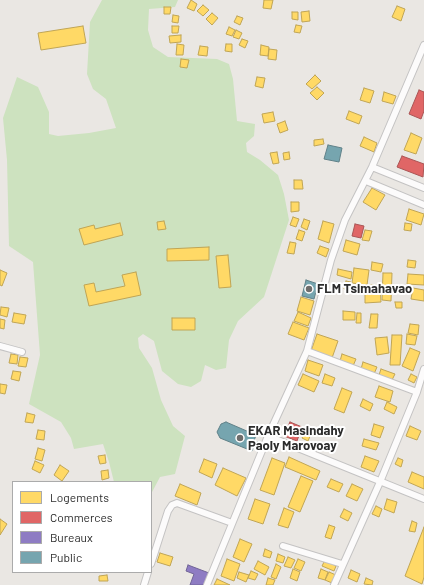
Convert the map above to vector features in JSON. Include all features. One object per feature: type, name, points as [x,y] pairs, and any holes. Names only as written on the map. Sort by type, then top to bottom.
[{"type":"street","points":[[207,585],[268,436],[307,351],[331,260],[345,220],[372,168],[422,56],[424,45]]},
{"type":"street","points":[[372,168],[424,188]]},
{"type":"street","points":[[366,181],[424,205]]},
{"type":"street","points":[[0,346],[22,352]]},
{"type":"street","points":[[307,351],[417,392]]},
{"type":"street","points":[[334,585],[342,564],[380,482],[417,392],[424,370]]},
{"type":"street","points":[[268,436],[424,499]]},
{"type":"street","points":[[152,561],[168,511],[172,505],[177,503],[232,523]]},
{"type":"street","points":[[283,546],[342,564]]},
{"type":"street","points":[[144,585],[148,573]]},
{"type":"green space","points":[[102,0],[178,0],[175,7],[149,9],[148,30],[153,47],[168,57],[217,59],[229,64],[233,79],[237,121],[255,124],[254,136],[246,143],[247,152],[260,160],[278,175],[284,194],[289,220],[264,297],[238,321],[229,340],[226,368],[216,370],[205,365],[201,381],[191,387],[178,384],[162,371],[154,341],[143,334],[138,338],[139,348],[152,368],[161,400],[173,426],[185,436],[175,474],[160,477],[152,492],[152,481],[114,481],[103,444],[74,449],[71,438],[61,422],[29,404],[40,355],[33,262],[9,246],[7,160],[3,118],[17,77],[38,87],[49,112],[49,134],[58,136],[89,133],[116,128],[106,99],[93,89],[87,74],[90,22]]},
{"type":"building: Logements","points":[[191,0],[197,4],[194,11],[187,8]]},
{"type":"building: Logements","points":[[264,0],[273,0],[271,9],[263,8]]},
{"type":"building: Logements","points":[[203,5],[209,10],[203,16],[197,11]]},
{"type":"building: Logements","points":[[397,6],[405,9],[401,21],[392,17]]},
{"type":"building: Logements","points":[[164,7],[171,7],[170,14],[164,14]]},
{"type":"building: Logements","points":[[309,11],[310,21],[302,22],[301,12]]},
{"type":"building: Logements","points":[[292,12],[298,12],[298,20],[292,19]]},
{"type":"building: Logements","points":[[212,13],[218,18],[212,25],[206,19]]},
{"type":"building: Logements","points":[[173,15],[179,16],[178,23],[172,22]]},
{"type":"building: Logements","points":[[237,16],[243,18],[240,25],[234,22]]},
{"type":"building: Logements","points":[[296,25],[302,26],[300,33],[294,32]]},
{"type":"building: Logements","points":[[83,26],[86,43],[41,50],[38,33]]},
{"type":"building: Logements","points":[[172,26],[179,26],[178,33],[172,33]]},
{"type":"building: Logements","points":[[229,27],[235,30],[232,36],[226,34]]},
{"type":"building: Logements","points":[[236,30],[242,33],[239,39],[233,37]]},
{"type":"building: Logements","points":[[181,35],[181,42],[170,43],[169,36]]},
{"type":"building: Logements","points":[[242,39],[248,41],[245,48],[239,45]]},
{"type":"building: Logements","points":[[177,44],[184,45],[183,55],[176,55]]},
{"type":"building: Logements","points":[[226,44],[232,44],[232,52],[225,51]]},
{"type":"building: Logements","points":[[261,45],[269,47],[268,56],[260,55]]},
{"type":"building: Logements","points":[[200,46],[208,47],[207,56],[198,55]]},
{"type":"building: Logements","points":[[269,49],[277,50],[276,60],[268,59]]},
{"type":"building: Logements","points":[[181,59],[189,60],[187,68],[180,67]]},
{"type":"building: Logements","points":[[315,75],[321,81],[312,89],[306,84]]},
{"type":"building: Logements","points":[[257,77],[265,78],[263,88],[255,86]]},
{"type":"building: Logements","points":[[317,87],[324,93],[317,100],[310,93]]},
{"type":"building: Logements","points":[[364,88],[374,91],[370,103],[360,100]]},
{"type":"building: Logements","points":[[384,92],[396,96],[393,104],[382,101]]},
{"type":"building: Logements","points":[[349,111],[362,116],[359,124],[346,119]]},
{"type":"building: Logements","points":[[273,112],[275,121],[264,123],[262,114]]},
{"type":"building: Logements","points":[[285,121],[288,130],[280,133],[277,124]]},
{"type":"building: Logements","points":[[411,133],[422,138],[416,154],[404,150]]},
{"type":"building: Logements","points":[[364,137],[377,143],[374,152],[360,146]]},
{"type":"building: Logements","points":[[323,139],[324,144],[314,146],[314,140]]},
{"type":"building: Logements","points":[[277,152],[279,163],[273,164],[270,153]]},
{"type":"building: Logements","points":[[289,152],[290,159],[284,160],[283,153]]},
{"type":"building: Logements","points":[[294,180],[302,180],[303,189],[294,189]]},
{"type":"building: Logements","points":[[372,188],[385,195],[376,210],[363,202]]},
{"type":"building: Logements","points":[[291,202],[299,202],[299,211],[291,212]]},
{"type":"building: Logements","points":[[409,209],[424,214],[421,225],[406,220]]},
{"type":"building: Logements","points":[[293,217],[299,219],[296,227],[290,225]]},
{"type":"building: Logements","points":[[304,219],[310,221],[307,230],[301,227]]},
{"type":"building: Logements","points":[[164,221],[166,229],[158,230],[157,222]]},
{"type":"building: Logements","points":[[323,221],[334,224],[329,243],[318,239]]},
{"type":"building: Logements","points":[[120,223],[123,235],[84,245],[79,229],[94,225],[95,229]]},
{"type":"building: Logements","points":[[405,223],[412,224],[411,231],[404,230]]},
{"type":"building: Logements","points":[[299,230],[305,232],[302,241],[296,239]]},
{"type":"building: Logements","points":[[365,230],[372,231],[369,241],[362,240]]},
{"type":"building: Logements","points":[[346,240],[360,244],[357,255],[343,251]]},
{"type":"building: Logements","points":[[290,242],[296,243],[294,254],[287,253]]},
{"type":"building: Logements","points":[[320,246],[329,249],[326,257],[317,253]]},
{"type":"building: Logements","points":[[209,247],[209,260],[167,261],[167,249]]},
{"type":"building: Logements","points":[[228,255],[231,287],[219,288],[216,256]]},
{"type":"building: Logements","points":[[408,260],[416,261],[415,268],[407,267]]},
{"type":"building: Logements","points":[[372,262],[383,264],[381,272],[371,270]]},
{"type":"building: Logements","points":[[354,268],[369,270],[367,285],[352,283]]},
{"type":"building: Logements","points":[[338,269],[352,272],[351,279],[337,275]]},
{"type":"building: Logements","points":[[0,270],[7,273],[2,286],[0,285]]},
{"type":"building: Logements","points":[[136,272],[141,295],[89,306],[84,285],[94,283],[96,292],[125,286],[122,275]]},
{"type":"building: Logements","points":[[383,273],[392,273],[391,301],[382,300]]},
{"type":"building: Logements","points":[[408,274],[424,275],[424,285],[407,284]]},
{"type":"building: Logements","points":[[346,281],[351,282],[349,290],[344,289]]},
{"type":"building: Logements","points":[[365,285],[380,285],[381,302],[365,303]]},
{"type":"building: Logements","points":[[397,286],[404,287],[403,294],[396,293]]},
{"type":"building: Logements","points":[[413,288],[424,290],[424,301],[411,299]]},
{"type":"building: Logements","points":[[301,297],[314,301],[310,315],[297,311]]},
{"type":"building: Logements","points":[[395,302],[402,302],[402,308],[396,308]]},
{"type":"building: Logements","points":[[1,307],[9,308],[7,317],[0,315]]},
{"type":"building: Logements","points":[[343,311],[355,312],[355,320],[343,320]]},
{"type":"building: Logements","points":[[298,312],[311,318],[308,326],[294,321]]},
{"type":"building: Logements","points":[[14,313],[26,315],[24,324],[12,322]]},
{"type":"building: Logements","points":[[357,313],[361,313],[361,323],[356,323]]},
{"type":"building: Logements","points":[[371,314],[378,314],[377,328],[369,328]]},
{"type":"building: Logements","points":[[172,318],[195,318],[195,330],[172,330]]},
{"type":"building: Logements","points":[[0,319],[5,320],[4,329],[0,328]]},
{"type":"building: Logements","points":[[293,322],[309,328],[304,340],[288,334]]},
{"type":"building: Logements","points":[[410,324],[419,325],[418,335],[408,333]]},
{"type":"building: Logements","points":[[317,334],[338,341],[332,358],[311,351]]},
{"type":"building: Logements","points":[[407,334],[417,336],[415,345],[406,344]]},
{"type":"building: Logements","points":[[392,335],[402,335],[400,365],[390,365]]},
{"type":"building: Logements","points":[[387,337],[389,353],[377,355],[375,338]]},
{"type":"building: Logements","points":[[410,348],[420,352],[413,371],[402,366]]},
{"type":"building: Logements","points":[[11,354],[18,355],[17,364],[9,363]]},
{"type":"building: Logements","points":[[342,354],[356,359],[353,366],[340,361]]},
{"type":"building: Logements","points":[[20,357],[28,358],[26,367],[18,366]]},
{"type":"building: Logements","points":[[308,360],[323,365],[319,376],[305,371]]},
{"type":"building: Logements","points":[[363,362],[377,367],[374,374],[361,369]]},
{"type":"building: Logements","points":[[381,369],[395,374],[392,380],[379,375]]},
{"type":"building: Logements","points":[[13,371],[21,372],[19,381],[11,379]]},
{"type":"building: Logements","points":[[303,374],[319,381],[314,392],[298,385]]},
{"type":"building: Logements","points":[[325,374],[335,378],[332,386],[322,383]]},
{"type":"building: Logements","points":[[411,374],[417,377],[414,383],[408,380]]},
{"type":"building: Logements","points":[[0,384],[7,385],[5,394],[0,393]]},
{"type":"building: Logements","points":[[379,386],[393,391],[390,402],[375,397]]},
{"type":"building: Logements","points":[[342,388],[352,392],[344,413],[334,409]]},
{"type":"building: Logements","points":[[363,399],[373,404],[370,411],[360,406]]},
{"type":"building: Logements","points":[[387,402],[397,407],[394,414],[384,409]]},
{"type":"building: Logements","points":[[27,413],[35,415],[33,423],[25,422]]},
{"type":"building: Logements","points":[[374,424],[384,427],[380,438],[371,435]]},
{"type":"building: Logements","points":[[332,425],[342,430],[339,437],[328,432]]},
{"type":"building: Logements","points":[[410,426],[421,431],[417,440],[406,436]]},
{"type":"building: Logements","points":[[38,430],[45,431],[44,440],[36,439]]},
{"type":"building: Logements","points":[[305,432],[311,434],[308,441],[302,438]]},
{"type":"building: Logements","points":[[364,439],[379,443],[376,450],[362,446]]},
{"type":"building: Logements","points":[[38,448],[45,450],[42,461],[35,459]]},
{"type":"building: Logements","points":[[105,455],[106,463],[100,464],[98,456]]},
{"type":"building: Logements","points":[[365,456],[379,461],[374,472],[361,467]]},
{"type":"building: Logements","points":[[289,457],[320,471],[316,480],[285,467]]},
{"type":"building: Logements","points":[[272,458],[285,463],[274,495],[260,490]]},
{"type":"building: Logements","points":[[398,458],[403,460],[401,467],[395,464]]},
{"type":"building: Logements","points":[[204,459],[217,464],[212,478],[199,472]]},
{"type":"building: Logements","points":[[35,461],[44,465],[40,473],[32,469]]},
{"type":"building: Logements","points":[[60,465],[69,471],[62,481],[54,475]]},
{"type":"building: Logements","points":[[223,468],[246,478],[237,496],[215,485]]},
{"type":"building: Logements","points":[[108,470],[109,478],[102,480],[101,471]]},
{"type":"building: Logements","points":[[412,472],[424,477],[424,489],[408,482]]},
{"type":"building: Logements","points":[[301,476],[313,481],[300,512],[288,507]]},
{"type":"building: Logements","points":[[331,479],[343,484],[339,492],[327,487]]},
{"type":"building: Logements","points":[[180,484],[201,493],[197,505],[175,496]]},
{"type":"building: Logements","points":[[352,484],[363,489],[357,501],[346,496]]},
{"type":"building: Logements","points":[[255,499],[270,504],[263,524],[248,519]]},
{"type":"building: Logements","points":[[387,499],[397,502],[394,513],[384,509]]},
{"type":"building: Logements","points":[[376,506],[382,509],[379,517],[372,514]]},
{"type":"building: Logements","points":[[284,508],[294,512],[288,528],[278,525]]},
{"type":"building: Logements","points":[[344,509],[352,513],[348,521],[340,517]]},
{"type":"building: Logements","points":[[0,519],[7,524],[0,535]]},
{"type":"building: Logements","points":[[412,521],[417,523],[415,532],[409,531]]},
{"type":"building: Logements","points":[[329,525],[335,527],[331,539],[325,537]]},
{"type":"building: Logements","points":[[424,527],[424,577],[422,584],[405,576]]},
{"type":"building: Logements","points":[[240,539],[252,544],[244,562],[233,557]]},
{"type":"building: Logements","points":[[265,549],[272,552],[270,558],[263,556]]},
{"type":"building: Logements","points":[[160,553],[173,557],[170,566],[157,562]]},
{"type":"building: Logements","points":[[278,554],[285,557],[283,563],[276,561]]},
{"type":"building: Logements","points":[[288,557],[295,560],[291,568],[284,566]]},
{"type":"building: Logements","points":[[227,559],[240,564],[234,581],[221,576]]},
{"type":"building: Logements","points":[[298,559],[305,562],[301,571],[294,568]]},
{"type":"building: Logements","points":[[325,560],[336,566],[334,571],[322,566]]},
{"type":"building: Logements","points":[[258,561],[269,567],[265,575],[254,569]]},
{"type":"building: Logements","points":[[276,564],[281,567],[276,579],[271,577]]},
{"type":"building: Logements","points":[[293,569],[300,572],[297,581],[290,578]]},
{"type":"building: Logements","points":[[321,569],[328,572],[325,580],[318,578]]},
{"type":"building: Logements","points":[[351,570],[360,574],[357,582],[348,578]]},
{"type":"building: Logements","points":[[251,571],[258,574],[255,580],[248,578]]},
{"type":"building: Logements","points":[[239,572],[249,575],[246,582],[237,578]]},
{"type":"building: Logements","points":[[329,572],[336,575],[332,583],[325,580]]},
{"type":"building: Logements","points":[[107,575],[108,581],[99,581],[99,576]]},
{"type":"building: Logements","points":[[268,578],[275,580],[273,585],[266,585]]},
{"type":"building: Logements","points":[[366,578],[373,581],[372,585],[364,584]]},
{"type":"building: Logements","points":[[217,579],[230,585],[214,585]]},
{"type":"building: Commerces","points":[[419,90],[424,92],[424,111],[421,119],[409,114]]},
{"type":"building: Commerces","points":[[402,156],[424,164],[423,177],[397,167]]},
{"type":"building: Commerces","points":[[355,224],[364,226],[361,238],[352,236]]},
{"type":"building: Commerces","points":[[290,422],[302,427],[297,441],[284,436],[286,425],[288,426]]},
{"type":"building: Bureaux","points":[[188,565],[209,573],[205,585],[190,585],[194,574],[186,571]]},
{"type":"building: Public","points":[[328,145],[342,148],[339,162],[324,159]]},
{"type":"building: Public","points":[[306,280],[318,284],[314,299],[302,296]]},
{"type":"building: Public","points":[[226,422],[256,435],[254,441],[258,442],[256,447],[254,446],[252,451],[220,438],[217,432],[221,424]]},
{"type":"place","name":"FLM Tsimahavao","points":[[309,289]]},
{"type":"place","name":"EKAR Masindahy Paoly Marovoay","points":[[240,438]]}]
